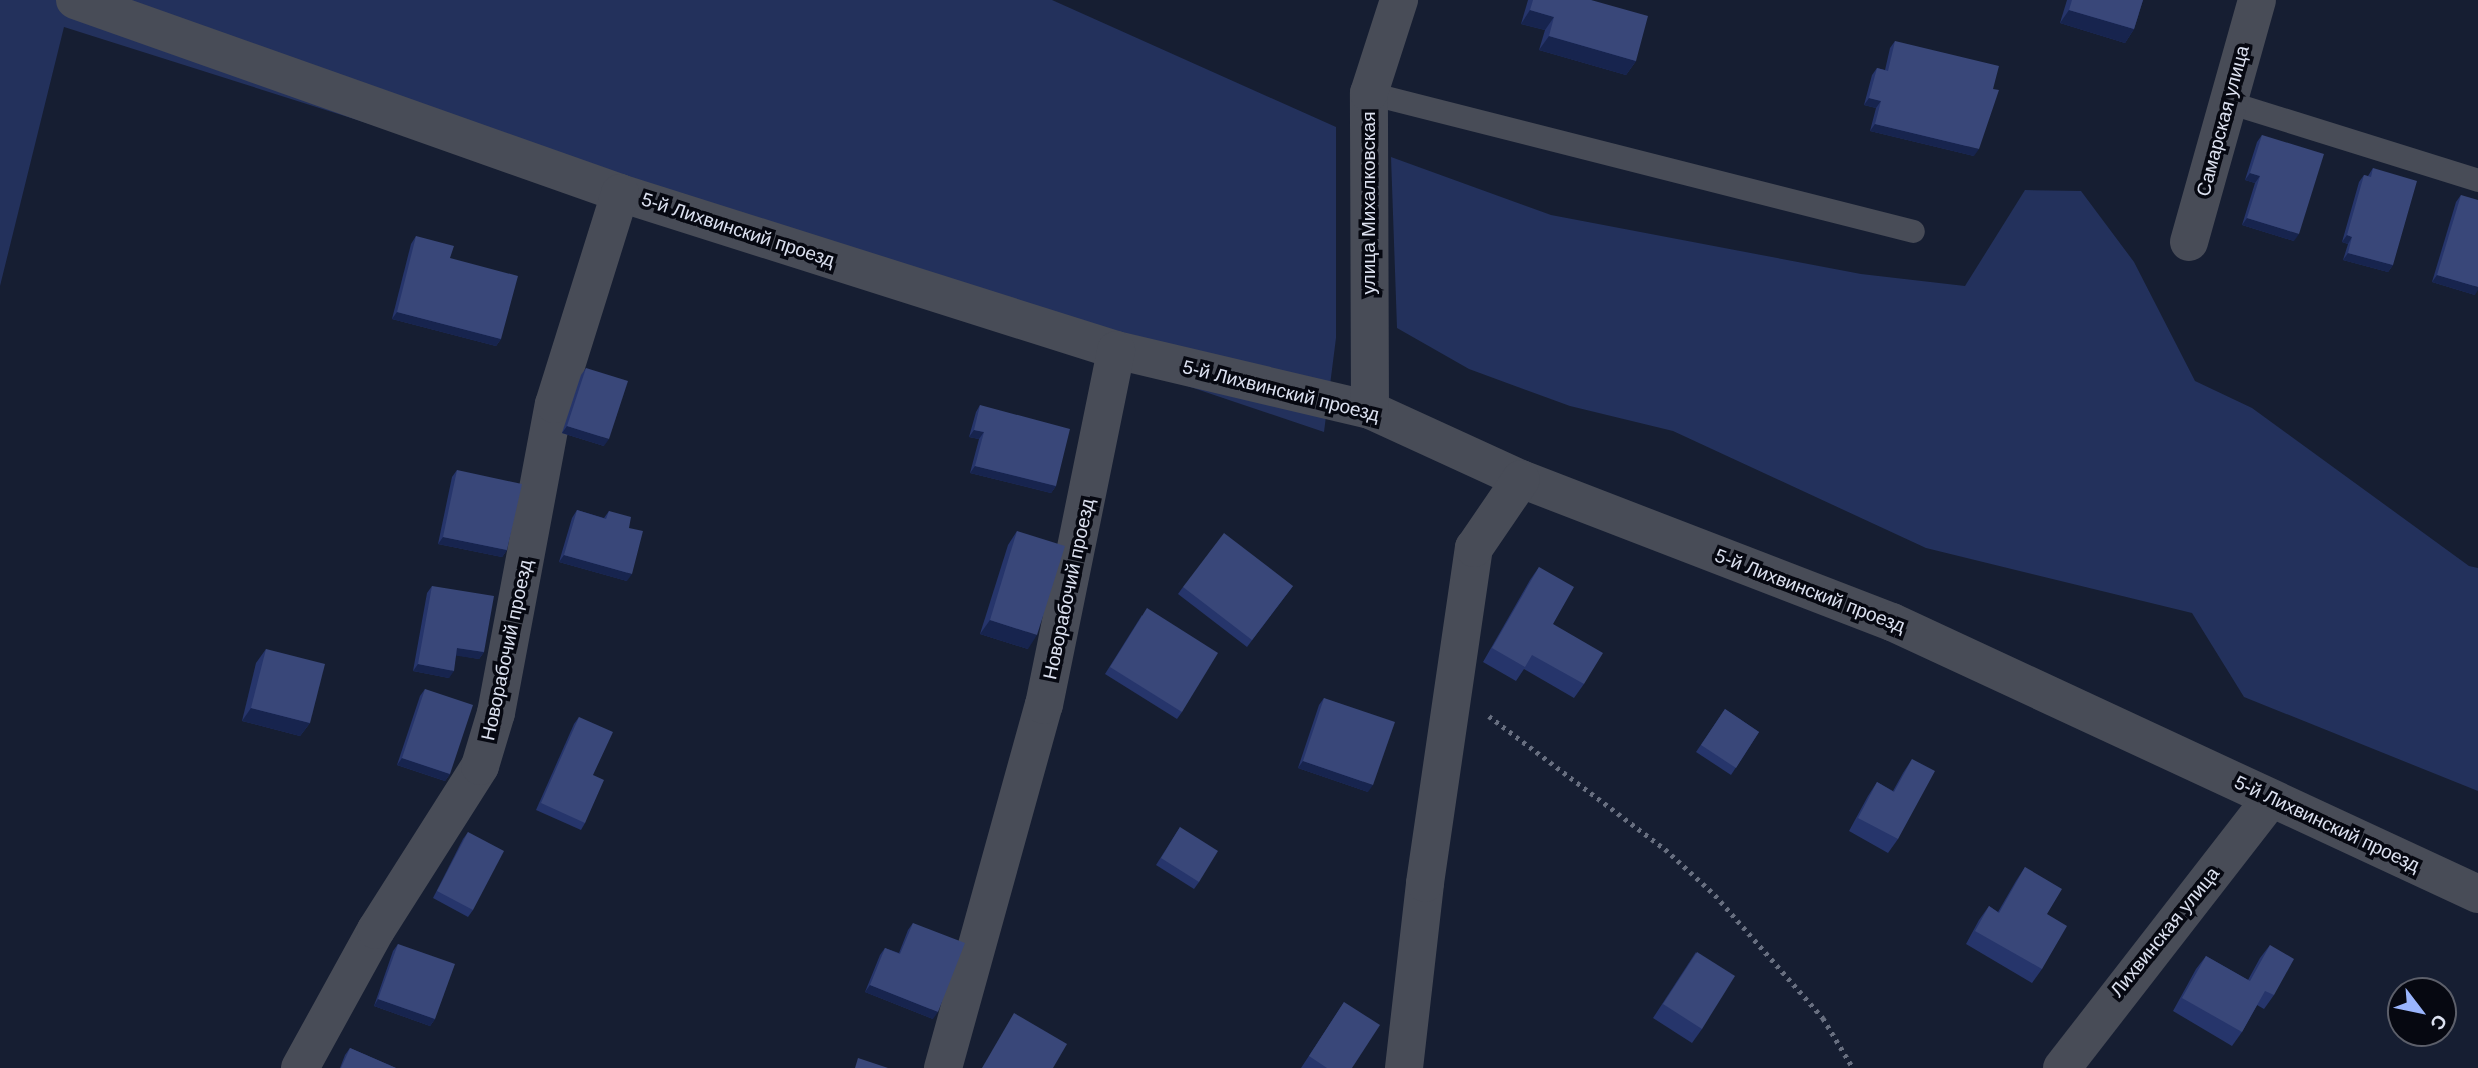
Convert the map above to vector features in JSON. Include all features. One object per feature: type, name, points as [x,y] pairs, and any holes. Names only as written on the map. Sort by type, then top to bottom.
[{"type":"street","name":"улица Михалковская","points":[[1370,410],[1369,93],[1399,0]]},
{"type":"street","name":"Самарская улица","points":[[2189,243],[2256,0]]},
{"type":"street","name":"5-й Лихвинский проезд","points":[[80,1],[620,193],[1116,351],[1370,410],[1521,479],[1892,622],[2478,894]]},
{"type":"street","name":"Новорабочий проезд","points":[[299,1068],[376,930],[460,803],[480,765],[496,713],[554,404],[620,193]]},
{"type":"street","name":"Новорабочий проезд","points":[[943,1068],[1044,705],[1116,351]]},
{"type":"street","points":[[1404,1068],[1425,883],[1474,548],[1521,479]]},
{"type":"street","name":"Лихвинская улица","points":[[2062,1068],[2271,799]]},
{"type":"lane","points":[[1369,93],[1913,231]]},
{"type":"lane","points":[[2228,102],[2478,180]]},
{"type":"path","points":[[1455,690],[1665,849],[1714,895],[1823,1018],[1853,1068]]},
{"type":"shaded area","points":[[0,0],[1052,0],[1336,127],[1336,338],[1324,432],[1045,338],[64,27],[0,286]]},
{"type":"shaded area","points":[[1391,157],[1551,215],[1861,274],[1965,286],[2025,190],[2081,191],[2134,262],[2195,381],[2252,408],[2469,566],[2478,568],[2478,791],[2244,697],[2192,613],[1926,548],[1673,431],[1570,406],[1469,369],[1397,328]]},
{"type":"building","points":[[1533,0],[1591,0],[1648,16],[1636,61],[1549,36],[1554,17],[1530,10]]},
{"type":"building","points":[[2072,0],[2143,0],[2134,29],[2069,10]]},
{"type":"building","points":[[1895,41],[1999,66],[1993,89],[1999,90],[1979,149],[1875,124],[1881,101],[1869,98],[1877,68],[1888,71]]},
{"type":"building","points":[[2262,135],[2324,154],[2299,234],[2247,218],[2260,176],[2250,173]]},
{"type":"building","points":[[2373,168],[2417,181],[2393,265],[2348,253],[2352,237],[2347,235],[2364,175],[2371,177]]},
{"type":"building","points":[[2461,195],[2478,200],[2478,287],[2437,275]]},
{"type":"building","points":[[416,236],[454,246],[450,258],[518,276],[501,339],[397,312]]},
{"type":"building","points":[[586,368],[628,381],[609,439],[567,426]]},
{"type":"building","points":[[980,405],[1070,429],[1056,486],[975,466],[984,432],[974,430]]},
{"type":"building","points":[[457,470],[522,484],[507,550],[443,537]]},
{"type":"building","points":[[577,510],[606,519],[609,511],[631,517],[629,528],[643,531],[632,574],[564,555]]},
{"type":"building","points":[[1017,531],[1065,546],[1037,635],[990,620]]},
{"type":"building","points":[[1224,533],[1293,586],[1252,640],[1183,587]]},
{"type":"building","points":[[1539,567],[1574,587],[1553,624],[1603,653],[1584,684],[1532,655],[1525,667],[1492,648]]},
{"type":"building","points":[[432,586],[494,596],[484,652],[457,648],[454,671],[418,664]]},
{"type":"building","points":[[1147,608],[1218,653],[1182,712],[1110,667]]},
{"type":"building","points":[[266,649],[325,664],[310,723],[251,708]]},
{"type":"building","points":[[425,689],[473,705],[450,774],[402,758]]},
{"type":"building","points":[[1324,698],[1395,722],[1373,785],[1303,761]]},
{"type":"building","points":[[1725,709],[1759,732],[1736,768],[1701,745]]},
{"type":"building","points":[[579,717],[613,732],[593,775],[604,780],[585,823],[541,803]]},
{"type":"building","points":[[1912,759],[1935,771],[1898,839],[1858,818],[1877,782],[1894,792]]},
{"type":"building","points":[[1180,827],[1218,851],[1199,882],[1161,858]]},
{"type":"building","points":[[468,832],[504,851],[473,910],[437,891]]},
{"type":"building","points":[[2025,867],[2062,889],[2047,914],[2067,926],[2042,969],[1975,931],[1989,906],[1999,913]]},
{"type":"building","points":[[913,923],[965,943],[938,1012],[870,985],[885,948],[900,954]]},
{"type":"building","points":[[398,944],[455,964],[435,1019],[378,999]]},
{"type":"building","points":[[2270,945],[2294,959],[2274,995],[2265,991],[2242,1032],[2182,998],[2206,956],[2250,981]]},
{"type":"building","points":[[1697,952],[1735,976],[1702,1029],[1663,1004]]},
{"type":"building","points":[[1344,1002],[1380,1025],[1352,1068],[1327,1068],[1309,1056]]},
{"type":"building","points":[[1014,1013],[1067,1044],[1053,1068],[982,1068]]},
{"type":"building","points":[[350,1048],[396,1068],[341,1068]]},
{"type":"building","points":[[858,1058],[888,1068],[855,1068]]}]
